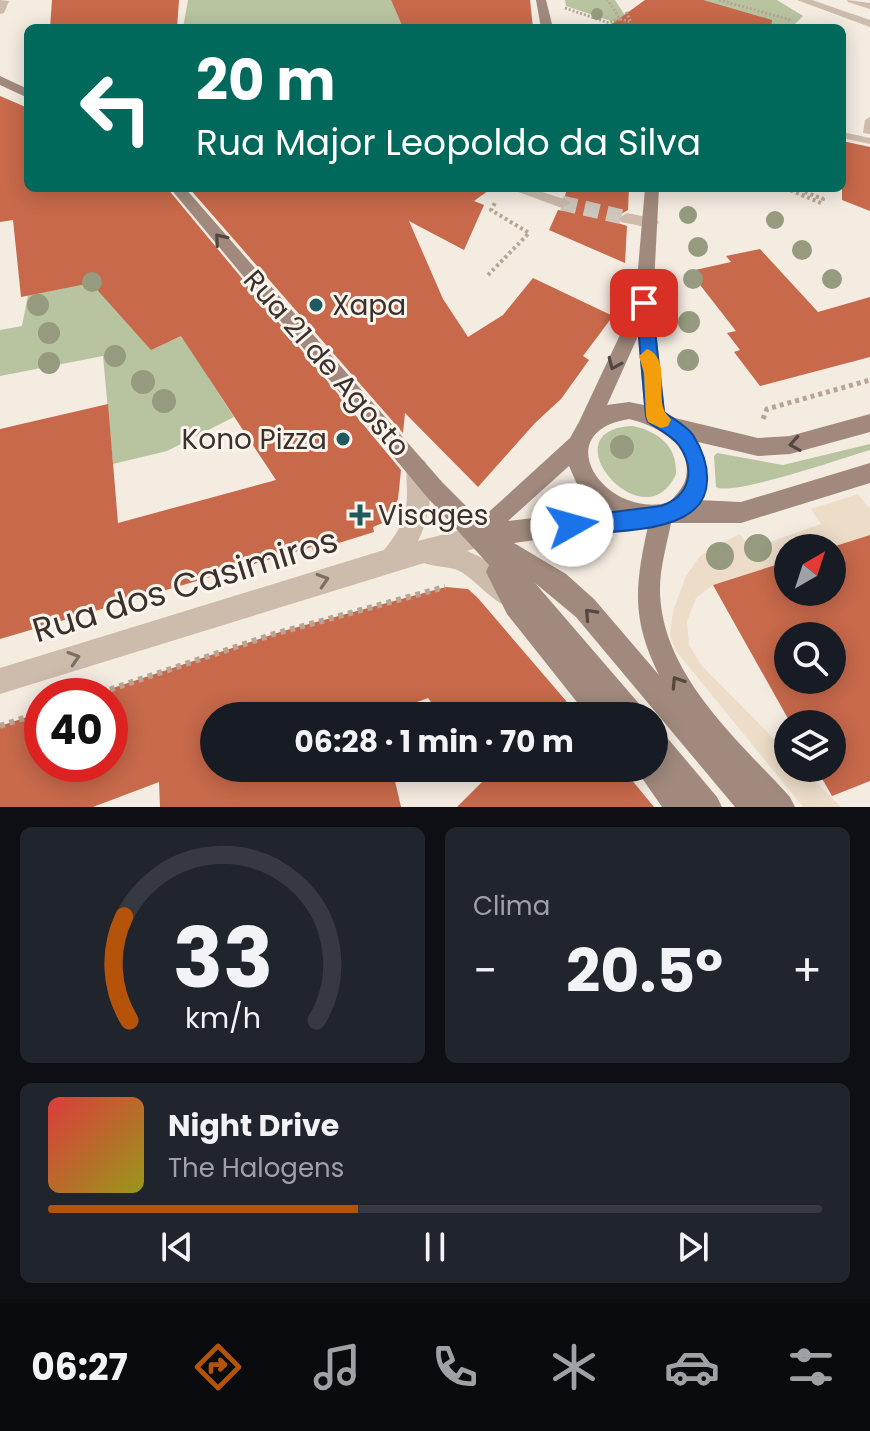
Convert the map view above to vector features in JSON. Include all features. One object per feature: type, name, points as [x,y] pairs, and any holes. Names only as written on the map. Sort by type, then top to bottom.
[{"type":"street","points":[[541,0],[546,24]]},
{"type":"street","points":[[802,0],[870,24]]},
{"type":"street","points":[[0,11],[3,1]]},
{"type":"street","points":[[0,80],[24,92]]},
{"type":"street","name":"Rua 21 de Agosto","points":[[180,192],[417,468],[480,536],[619,702]]},
{"type":"street","points":[[507,192],[562,203]]},
{"type":"street","points":[[644,303],[583,435],[581,471],[599,497],[613,506],[662,514],[691,499],[698,485],[699,469],[685,439],[664,421],[644,303],[652,192]]},
{"type":"street","points":[[627,218],[651,223]]},
{"type":"street","points":[[480,536],[600,416],[617,411],[758,447],[790,445],[870,423]]},
{"type":"street","points":[[392,559],[415,527],[420,497],[417,468]]},
{"type":"street","points":[[480,536],[662,514],[736,513],[870,473]]},
{"type":"street","points":[[662,514],[647,590],[655,641],[675,682],[780,807]]},
{"type":"street","name":"Rua 21 de Agosto","points":[[480,536],[516,605],[594,702]]},
{"type":"street","name":"Rua 21 de Agosto","points":[[480,536],[524,560],[585,608],[754,807]]},
{"type":"street","name":"Rua dos Casimiros","points":[[0,681],[392,559],[480,536]]},
{"type":"street","name":"Rua dos Casimiros","points":[[392,559],[440,553],[456,557],[492,579],[611,702]]},
{"type":"street","points":[[668,774],[707,807]]},
{"type":"street","points":[[668,780],[681,807]]},
{"type":"lane","points":[[851,0],[870,6]]},
{"type":"lane","points":[[870,120],[867,131],[870,131]]},
{"type":"lane","points":[[846,136],[870,141]]},
{"type":"path","points":[[608,0],[620,19]]},
{"type":"path","points":[[719,0],[798,22]]},
{"type":"path","points":[[564,7],[609,23],[620,19],[631,22],[626,12]]},
{"type":"path","points":[[488,275],[529,233],[491,210],[507,192]]},
{"type":"path","points":[[795,192],[821,203],[823,199],[807,192]]},
{"type":"path","points":[[767,427],[762,418],[767,409],[870,380]]},
{"type":"path","points":[[116,677],[338,607],[446,581]]},
{"type":"path","points":[[128,683],[274,634],[425,591],[458,587]]},
{"type":"path","points":[[0,726],[24,718]]},
{"type":"green space","points":[[188,0],[391,0],[401,24],[184,24]]},
{"type":"green space","points":[[565,0],[615,0],[628,20],[614,22],[566,6]]},
{"type":"green space","points":[[653,0],[777,0],[803,16],[795,24],[733,24]]},
{"type":"green space","points":[[77,266],[151,349],[198,329],[212,371],[208,377],[234,417],[167,451],[113,464],[103,356],[0,376],[0,330],[22,326],[28,295]]},
{"type":"green space","points":[[633,426],[658,436],[670,448],[676,474],[662,492],[644,497],[626,491],[610,478],[600,461],[598,445],[608,432]]},
{"type":"green space","points":[[870,444],[870,450],[790,475],[726,489],[716,487],[714,456],[717,453],[783,465]]},
{"type":"shaded area","points":[[858,494],[870,509],[870,535],[846,543],[846,534],[793,534],[821,524],[811,509]]},
{"type":"shaded area","points":[[740,534],[750,549],[774,541],[774,565],[713,585],[696,598],[687,621],[689,645],[702,666],[774,739],[774,771],[676,651],[670,636],[673,611],[686,576],[700,556]]},
{"type":"shaded area","points":[[783,782],[816,782],[841,807],[803,807]]},
{"type":"building","points":[[52,0],[179,0],[177,24],[50,24]]},
{"type":"building","points":[[391,0],[530,0],[533,24],[401,24]]},
{"type":"building","points":[[645,0],[703,0],[772,20],[772,24],[612,24]]},
{"type":"building","points":[[0,96],[24,106],[24,192],[170,192],[401,470],[398,499],[387,521],[373,527],[374,532],[313,551],[312,547],[0,639],[0,429],[108,404],[118,523],[276,480],[181,336],[151,350],[91,283],[21,297],[13,220],[0,222]]},
{"type":"building","points":[[846,142],[870,147],[870,211],[842,200],[842,192],[846,192]]},
{"type":"building","points":[[192,192],[486,192],[474,201],[484,205],[464,250],[409,221],[443,299],[468,337],[503,315],[533,278],[613,316],[583,356],[589,360],[561,399],[535,423],[478,487],[405,413],[403,433]]},
{"type":"building","points":[[566,192],[629,192],[628,210],[616,217],[618,223],[627,226],[625,263],[549,230],[558,210],[564,211],[573,203],[565,196]]},
{"type":"building","points":[[760,249],[818,312],[870,297],[870,357],[760,386],[734,352],[740,350],[727,333],[736,331],[697,281],[702,280],[695,270],[731,262],[726,256]]},
{"type":"building","points":[[870,535],[870,781],[832,796],[824,782],[846,782],[846,710],[783,710],[774,694],[846,694],[846,622],[774,622],[774,694],[713,585],[774,565],[774,606],[846,606],[846,543]]},
{"type":"building","points":[[446,587],[468,589],[567,702],[431,702],[428,698],[417,702],[200,702],[200,782],[395,782],[401,807],[160,807],[159,782],[93,807],[0,807],[0,726],[24,718],[24,782],[128,782],[128,683],[283,631]]},
{"type":"building","points":[[482,782],[633,782],[654,807],[457,807]]},
{"type":"tunnel","points":[[562,203],[627,218]]},
{"type":"slow traffic","points":[[647,356],[653,373],[655,416],[661,420]]},
{"type":"place","name":"Xapa","points":[[316,305]]},
{"type":"place","name":"Kono Pizza","points":[[343,439]]},
{"type":"place","name":"Visages","points":[[360,515]]},
{"type":"route","points":[[572,525],[661,515],[678,509],[691,499],[698,485],[699,469],[695,453],[672,426],[655,416],[644,303]]}]
